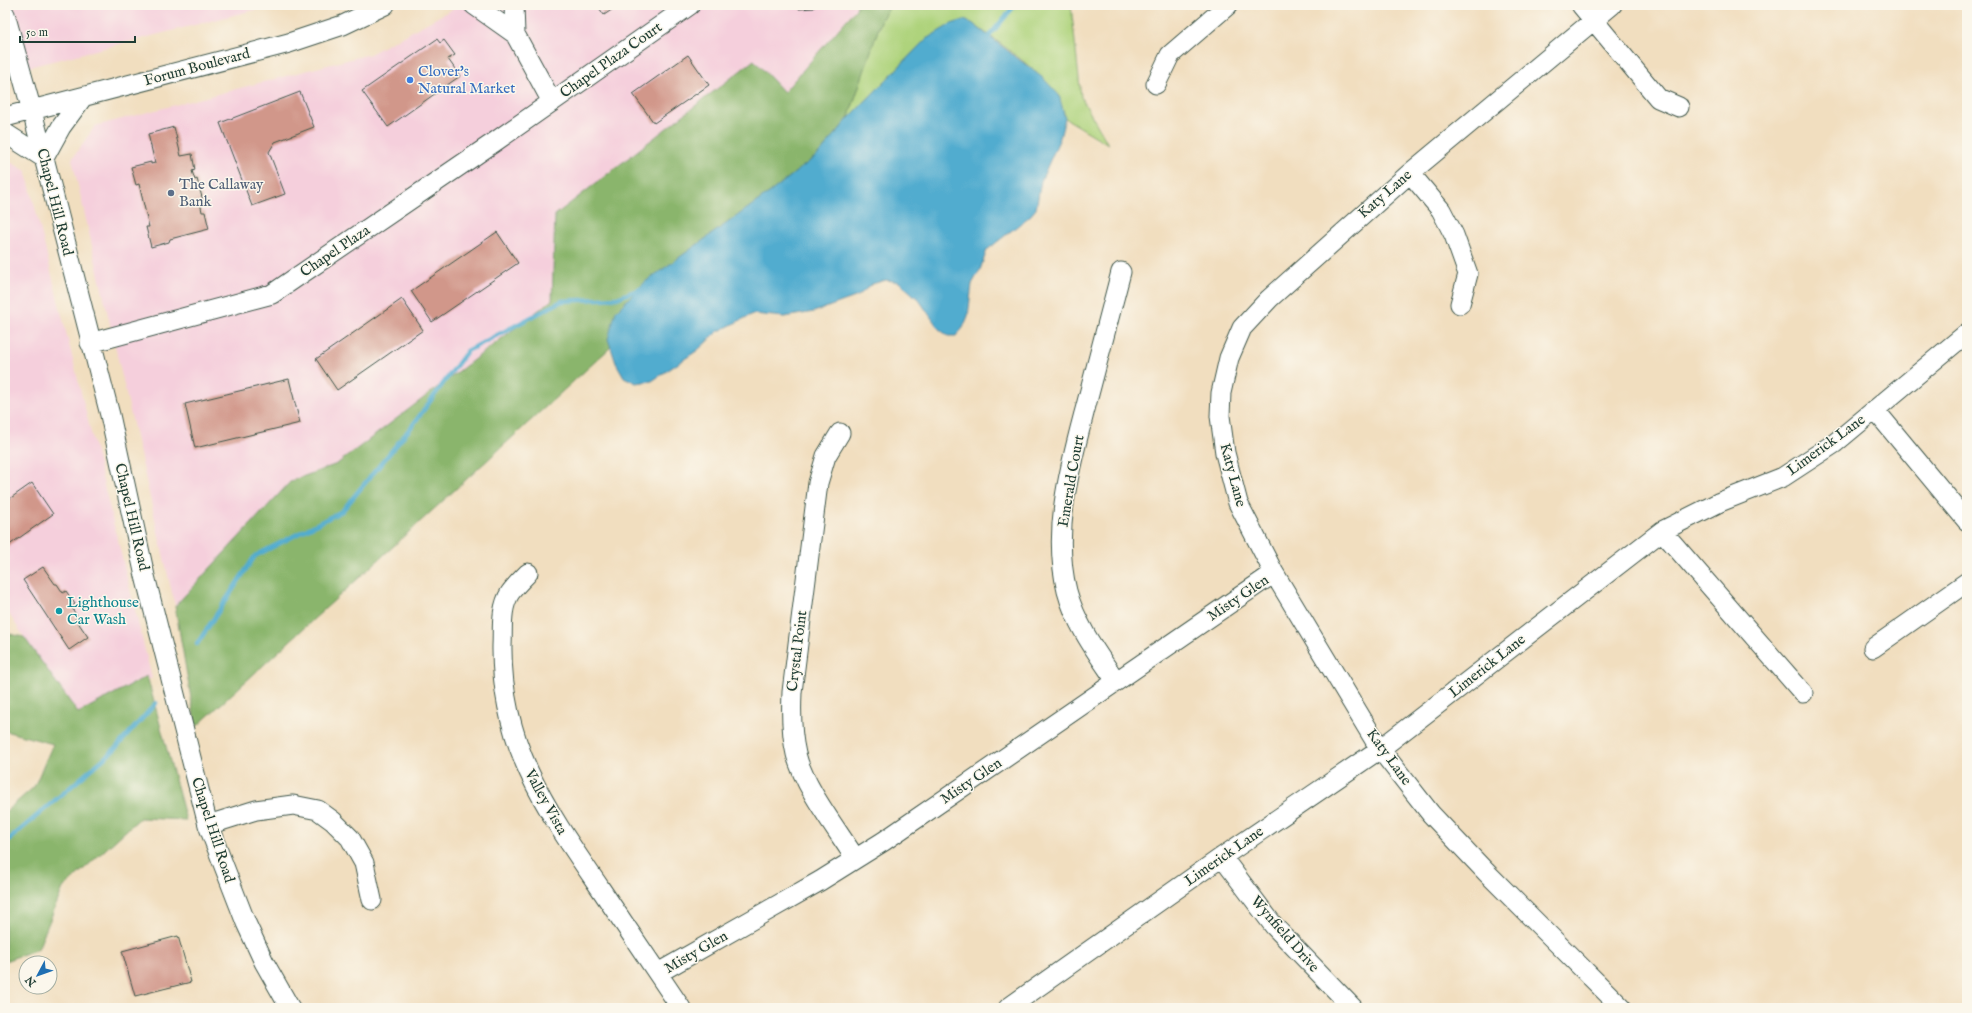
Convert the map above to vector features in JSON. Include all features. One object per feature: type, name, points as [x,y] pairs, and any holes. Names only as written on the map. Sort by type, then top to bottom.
[{"type":"street","name":"Forum Boulevard","points":[[5,117],[289,43],[343,25],[386,5]]},
{"type":"street","points":[[474,5],[516,34]]},
{"type":"street","points":[[514,5],[516,34],[552,102]]},
{"type":"street","name":"Chapel Plaza Court","points":[[552,102],[690,5]]},
{"type":"street","points":[[1156,84],[1170,55],[1228,5]]},
{"type":"street","points":[[1581,5],[1658,98],[1679,107]]},
{"type":"street","name":"Katy Lane","points":[[1612,5],[1410,172],[1269,299],[1242,328],[1228,358],[1221,393],[1220,416],[1225,453],[1238,503],[1274,573],[1380,749],[1431,814],[1622,1008]]},
{"type":"street","name":"Chapel Hill Road","points":[[5,14],[32,111],[90,343],[110,415],[149,591],[208,825],[246,923],[287,1007]]},
{"type":"street","points":[[5,133],[44,158],[61,127],[83,97]]},
{"type":"street","name":"Chapel Plaza","points":[[90,343],[272,294],[552,102]]},
{"type":"street","points":[[1410,172],[1441,210],[1454,235],[1468,274],[1460,304]]},
{"type":"street","name":"Emerald Court","points":[[1116,681],[1089,642],[1075,615],[1067,591],[1060,538],[1065,499],[1076,443],[1121,272]]},
{"type":"street","name":"Limerick Lane","points":[[1008,1008],[1222,857],[1380,749],[1662,531],[1720,502],[1783,477],[1835,443],[1967,332]]},
{"type":"street","points":[[1874,410],[1967,521]]},
{"type":"street","name":"Crystal Point","points":[[840,433],[826,456],[818,483],[792,692],[791,726],[796,755],[808,784],[855,858]]},
{"type":"street","points":[[1662,531],[1803,693]]},
{"type":"street","name":"Valley Vista","points":[[528,573],[510,594],[503,613],[502,676],[509,714],[517,744],[532,782],[555,823],[681,1008]]},
{"type":"street","name":"Misty Glen","points":[[658,973],[820,881],[890,836],[1274,573]]},
{"type":"street","points":[[1873,648],[1967,582]]},
{"type":"street","points":[[208,825],[256,810],[293,805],[318,810],[333,821],[350,838],[364,863],[372,900]]},
{"type":"street","name":"Wynfield Drive","points":[[1222,857],[1274,926],[1353,1008]]},
{"type":"shaded area","points":[[5,5],[274,5],[5,73]]},
{"type":"shaded area","points":[[460,5],[857,5],[784,92],[754,60],[555,215],[553,300],[337,464],[291,481],[175,606],[72,159],[95,126],[370,54]]},
{"type":"shaded area","points":[[5,159],[26,171],[152,678],[78,718],[5,608]]},
{"type":"green space","points":[[857,5],[891,5],[882,18],[848,119],[819,154],[769,193],[645,282],[608,339],[611,347],[196,727],[175,606],[291,481],[337,464],[552,300],[555,215],[754,60],[784,92],[856,9]]},
{"type":"green space","points":[[891,5],[1071,5],[1081,97],[1108,144],[1065,118],[1061,104],[1053,91],[1028,65],[972,23],[964,20],[926,39],[848,119],[882,18]]},
{"type":"green space","points":[[5,633],[24,637],[78,713],[147,676],[186,820],[140,818],[63,888],[38,949],[5,961],[5,812],[34,787],[53,744],[5,731]]},
{"type":"water","points":[[964,20],[972,23],[1043,78],[1059,95],[1065,118],[1060,138],[1041,181],[1036,209],[1030,216],[987,250],[980,270],[972,284],[968,316],[963,328],[956,336],[948,336],[939,329],[919,300],[899,282],[886,280],[872,284],[858,296],[814,312],[784,317],[753,314],[717,332],[698,350],[652,381],[636,383],[624,377],[616,363],[608,339],[616,311],[645,282],[769,193],[819,154],[848,119],[926,39],[951,24]]},
{"type":"building","points":[[597,5],[619,5],[604,15]]},
{"type":"building","points":[[799,5],[814,5],[814,8],[799,9]]},
{"type":"building","points":[[437,39],[440,43],[444,40],[455,55],[448,59],[460,76],[388,127],[362,91]]},
{"type":"building","points":[[688,55],[709,85],[654,123],[633,94]]},
{"type":"building","points":[[300,92],[314,127],[275,142],[269,152],[285,194],[252,206],[220,123]]},
{"type":"building","name":"The Callaway Bank","points":[[174,127],[181,156],[192,154],[195,170],[192,171],[195,180],[197,179],[203,201],[200,202],[202,212],[205,212],[209,229],[170,239],[169,242],[151,247],[146,227],[149,227],[139,184],[136,185],[131,167],[151,162],[151,164],[155,163],[148,134]]},
{"type":"building","points":[[497,232],[518,263],[432,322],[411,291]]},
{"type":"building","points":[[402,299],[423,330],[337,390],[316,359]]},
{"type":"building","points":[[289,379],[300,423],[195,448],[185,404]]},
{"type":"building","points":[[32,483],[53,514],[5,548],[5,502]]},
{"type":"building","name":"Lighthouse Car Wash","points":[[43,567],[55,584],[57,584],[63,593],[66,591],[75,604],[71,607],[77,616],[75,618],[88,637],[69,650],[23,580]]},
{"type":"building","points":[[178,936],[191,982],[135,996],[122,951]]},
{"type":"waterway","points":[[986,40],[1015,5]]},
{"type":"waterway","points":[[197,644],[255,556],[342,511],[412,426],[467,351],[562,301],[617,298],[642,288]]},
{"type":"waterway","points":[[5,843],[115,749],[156,703]]},
{"type":"place","name":"Clover's Natural Market","points":[[410,80]]},
{"type":"place","name":"The Callaway Bank","points":[[171,193]]},
{"type":"place","name":"Lighthouse Car Wash","points":[[59,611]]}]
